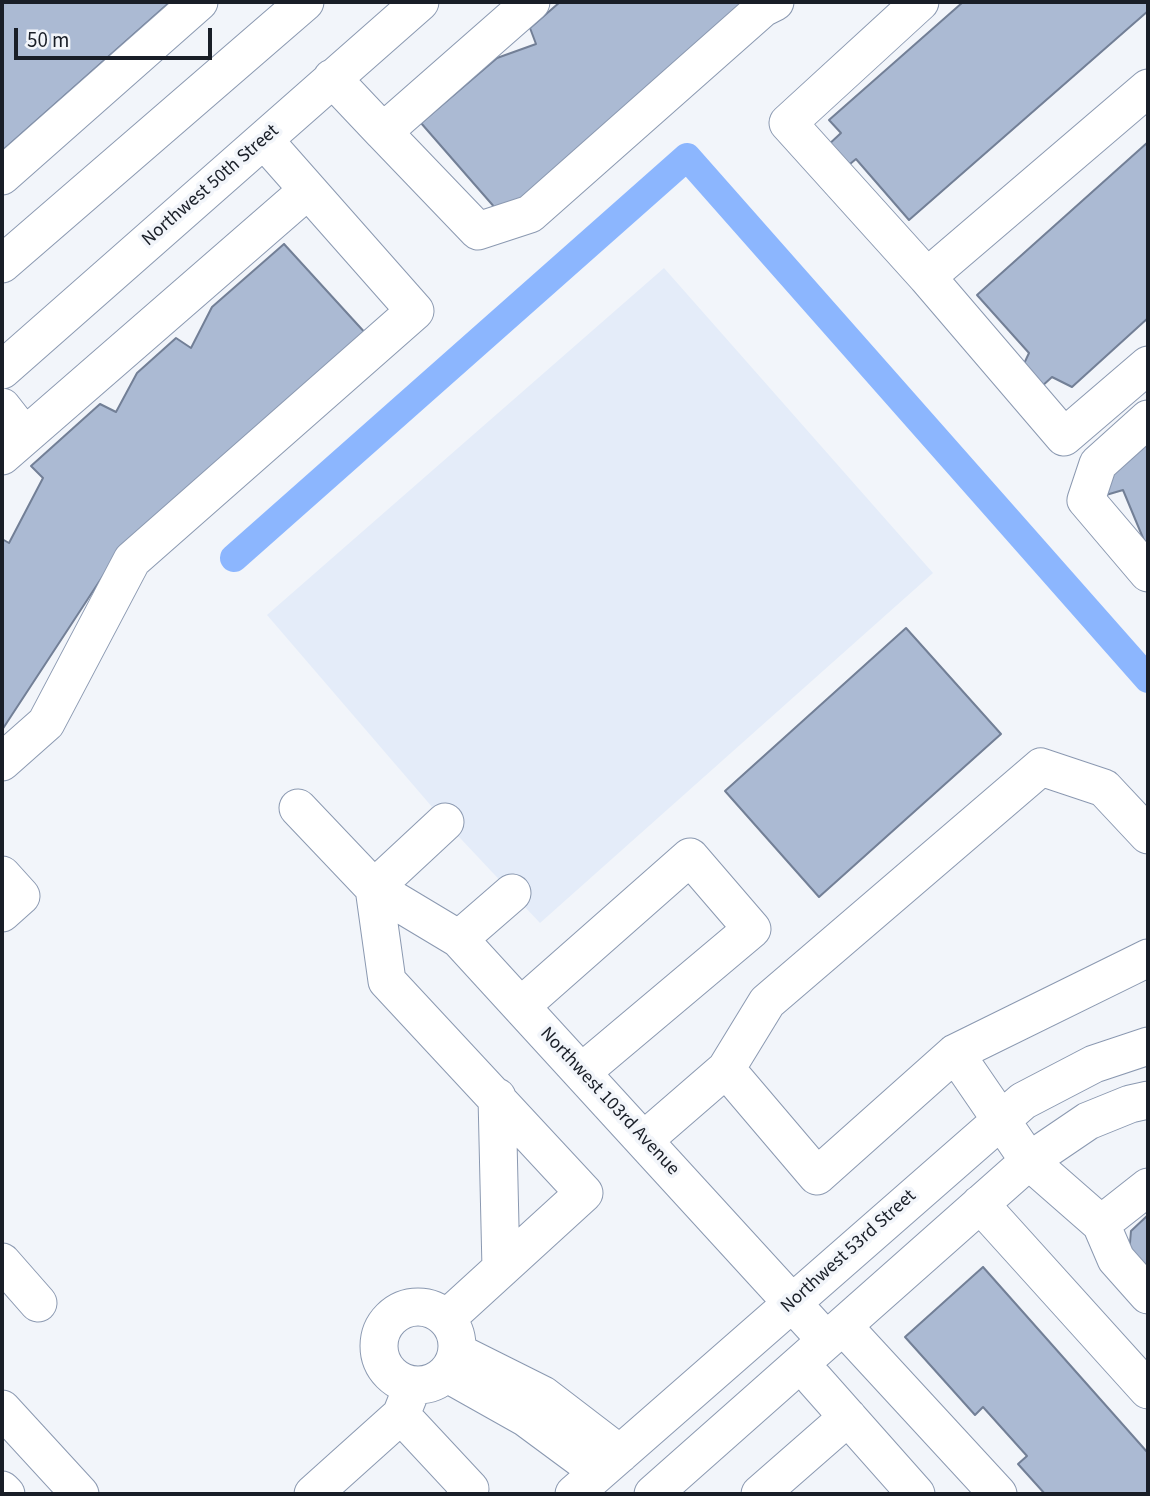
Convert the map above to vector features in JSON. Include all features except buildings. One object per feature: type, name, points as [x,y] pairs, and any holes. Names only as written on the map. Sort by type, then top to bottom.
[{"type":"street","points":[[2,176],[199,2]]},
{"type":"street","points":[[2,264],[304,2]]},
{"type":"street","name":"Northwest 50th Street","points":[[2,370],[419,2]]},
{"type":"street","points":[[383,132],[531,2]]},
{"type":"street","points":[[332,78],[478,230],[530,214],[763,8],[775,2]]},
{"type":"street","points":[[920,2],[788,123],[927,277],[1063,437],[1148,365]]},
{"type":"street","points":[[927,277],[1148,88]]},
{"type":"street","points":[[2,762],[46,723],[132,560],[415,311],[264,140]]},
{"type":"street","points":[[2,407],[13,446],[308,190]]},
{"type":"street","points":[[1148,419],[1098,464],[1086,500],[1148,573]]},
{"type":"street","points":[[645,1140],[726,1069],[767,1002],[1041,767],[1104,788],[1148,835]]},
{"type":"street","name":"Northwest 103rd Avenue","points":[[298,808],[373,888],[459,939],[792,1303],[841,1340],[998,1494]]},
{"type":"street","points":[[313,1494],[433,1369],[501,1269],[584,1194],[387,981],[373,888],[445,822]]},
{"type":"street","points":[[521,1006],[690,857],[752,929],[582,1072]]},
{"type":"street","points":[[2,874],[21,896],[2,914]]},
{"type":"street","points":[[459,939],[512,892]]},
{"type":"street","points":[[726,1069],[817,1176],[955,1053],[1148,958]]},
{"type":"street","name":"Northwest 53rd Street","points":[[598,1473],[1023,1101],[1094,1065],[1148,1046]]},
{"type":"street","points":[[955,1053],[1029,1161],[1101,1224],[1116,1259],[1148,1295]]},
{"type":"street","points":[[497,1097],[501,1269]]},
{"type":"street","points":[[653,1494],[841,1340],[1029,1161],[1088,1121],[1129,1104],[1148,1100]]},
{"type":"street","points":[[1101,1224],[1148,1187]]},
{"type":"street","points":[[980,1205],[1148,1390]]},
{"type":"street","points":[[2,1262],[38,1303]]},
{"type":"street","points":[[433,1369],[543,1395],[598,1473]]},
{"type":"street","points":[[433,1369],[470,1489],[465,1494]]},
{"type":"street","points":[[814,1379],[916,1494]]},
{"type":"street","points":[[2,1409],[79,1494]]},
{"type":"street","points":[[760,1494],[848,1417]]},
{"type":"street","points":[[2,1490],[6,1494]]},
{"type":"shaded area","points":[[664,268],[933,573],[540,923],[445,822],[267,615]]},
{"type":"waterway","points":[[234,558],[687,157],[1148,679]]}]
